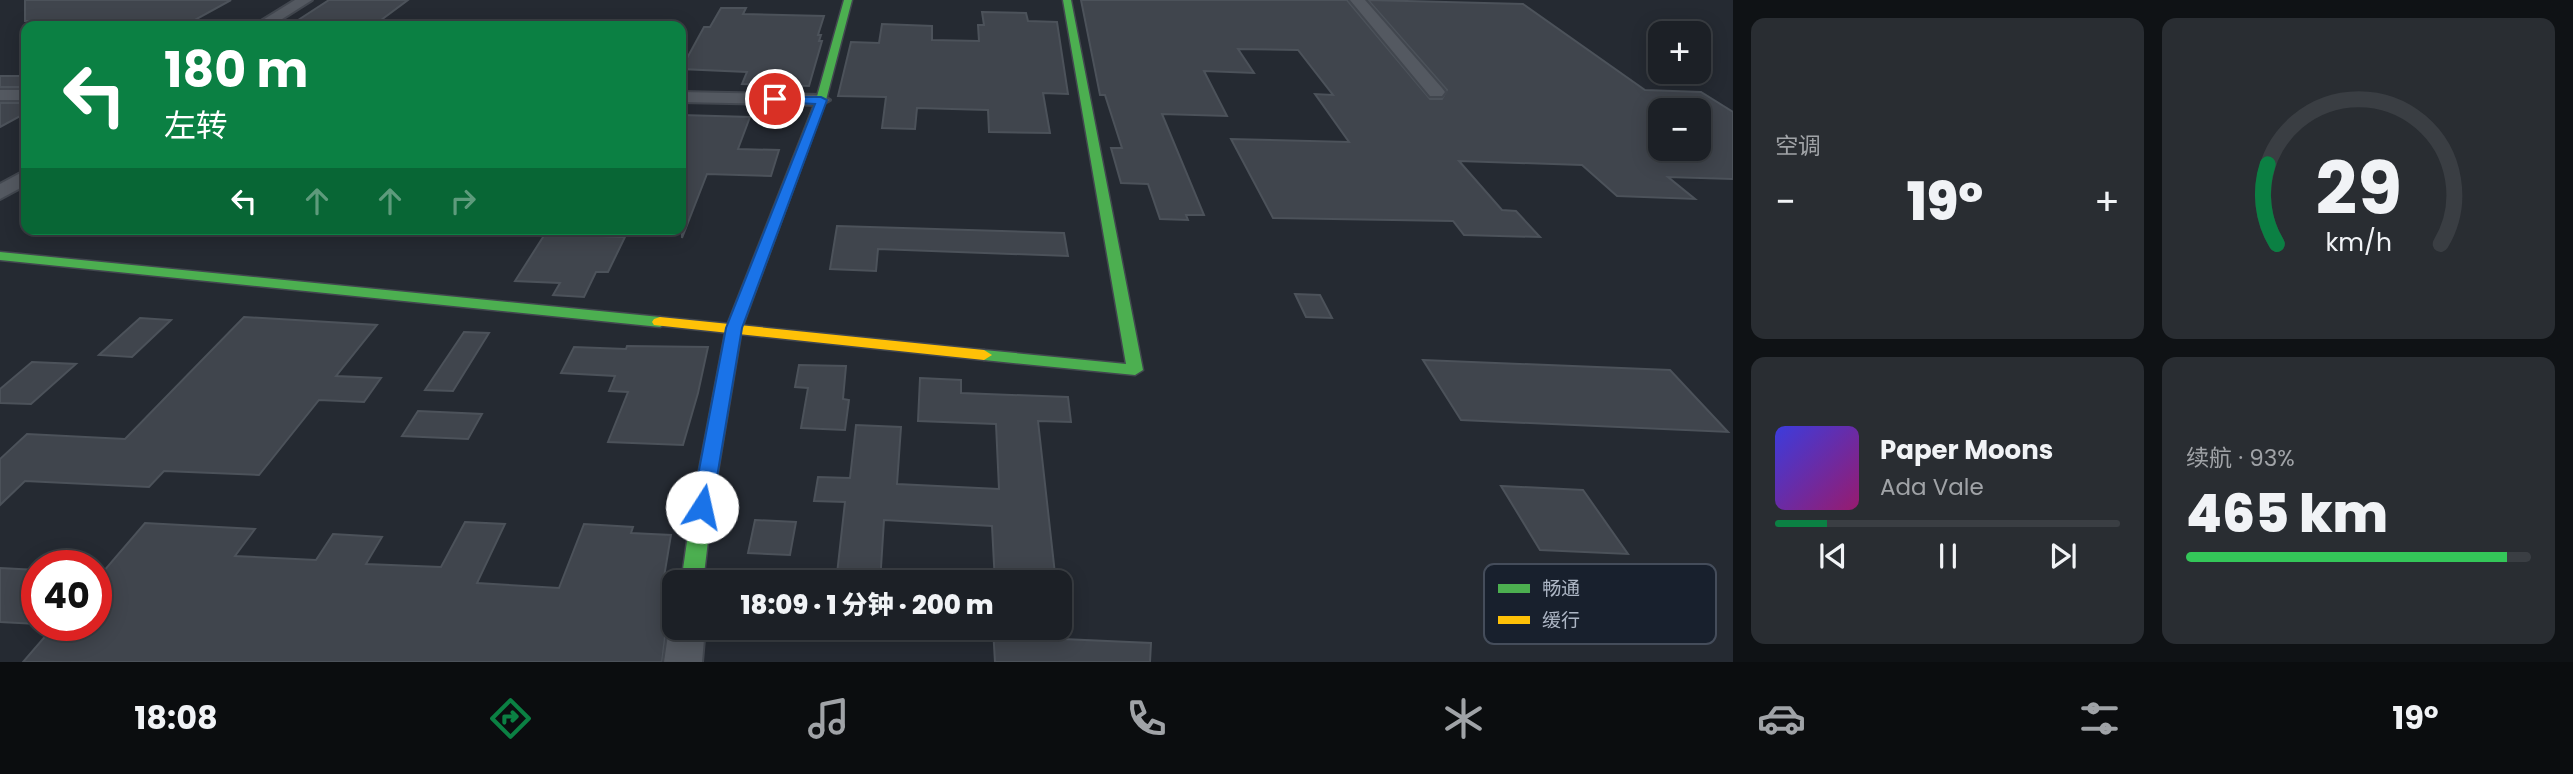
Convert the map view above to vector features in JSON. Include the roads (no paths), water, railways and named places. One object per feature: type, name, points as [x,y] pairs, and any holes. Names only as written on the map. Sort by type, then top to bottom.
[{"type":"street","points":[[270,21],[306,0]]},
{"type":"street","points":[[694,570],[702,507],[734,328],[821,100],[848,0]]},
{"type":"street","points":[[0,256],[1135,370],[1067,0]]},
{"type":"street","points":[[1357,0],[1436,92]]},
{"type":"street","points":[[0,95],[21,95]]},
{"type":"street","points":[[686,97],[821,100]]},
{"type":"street","points":[[0,193],[21,179]]},
{"type":"street","points":[[682,662],[685,640]]}]
